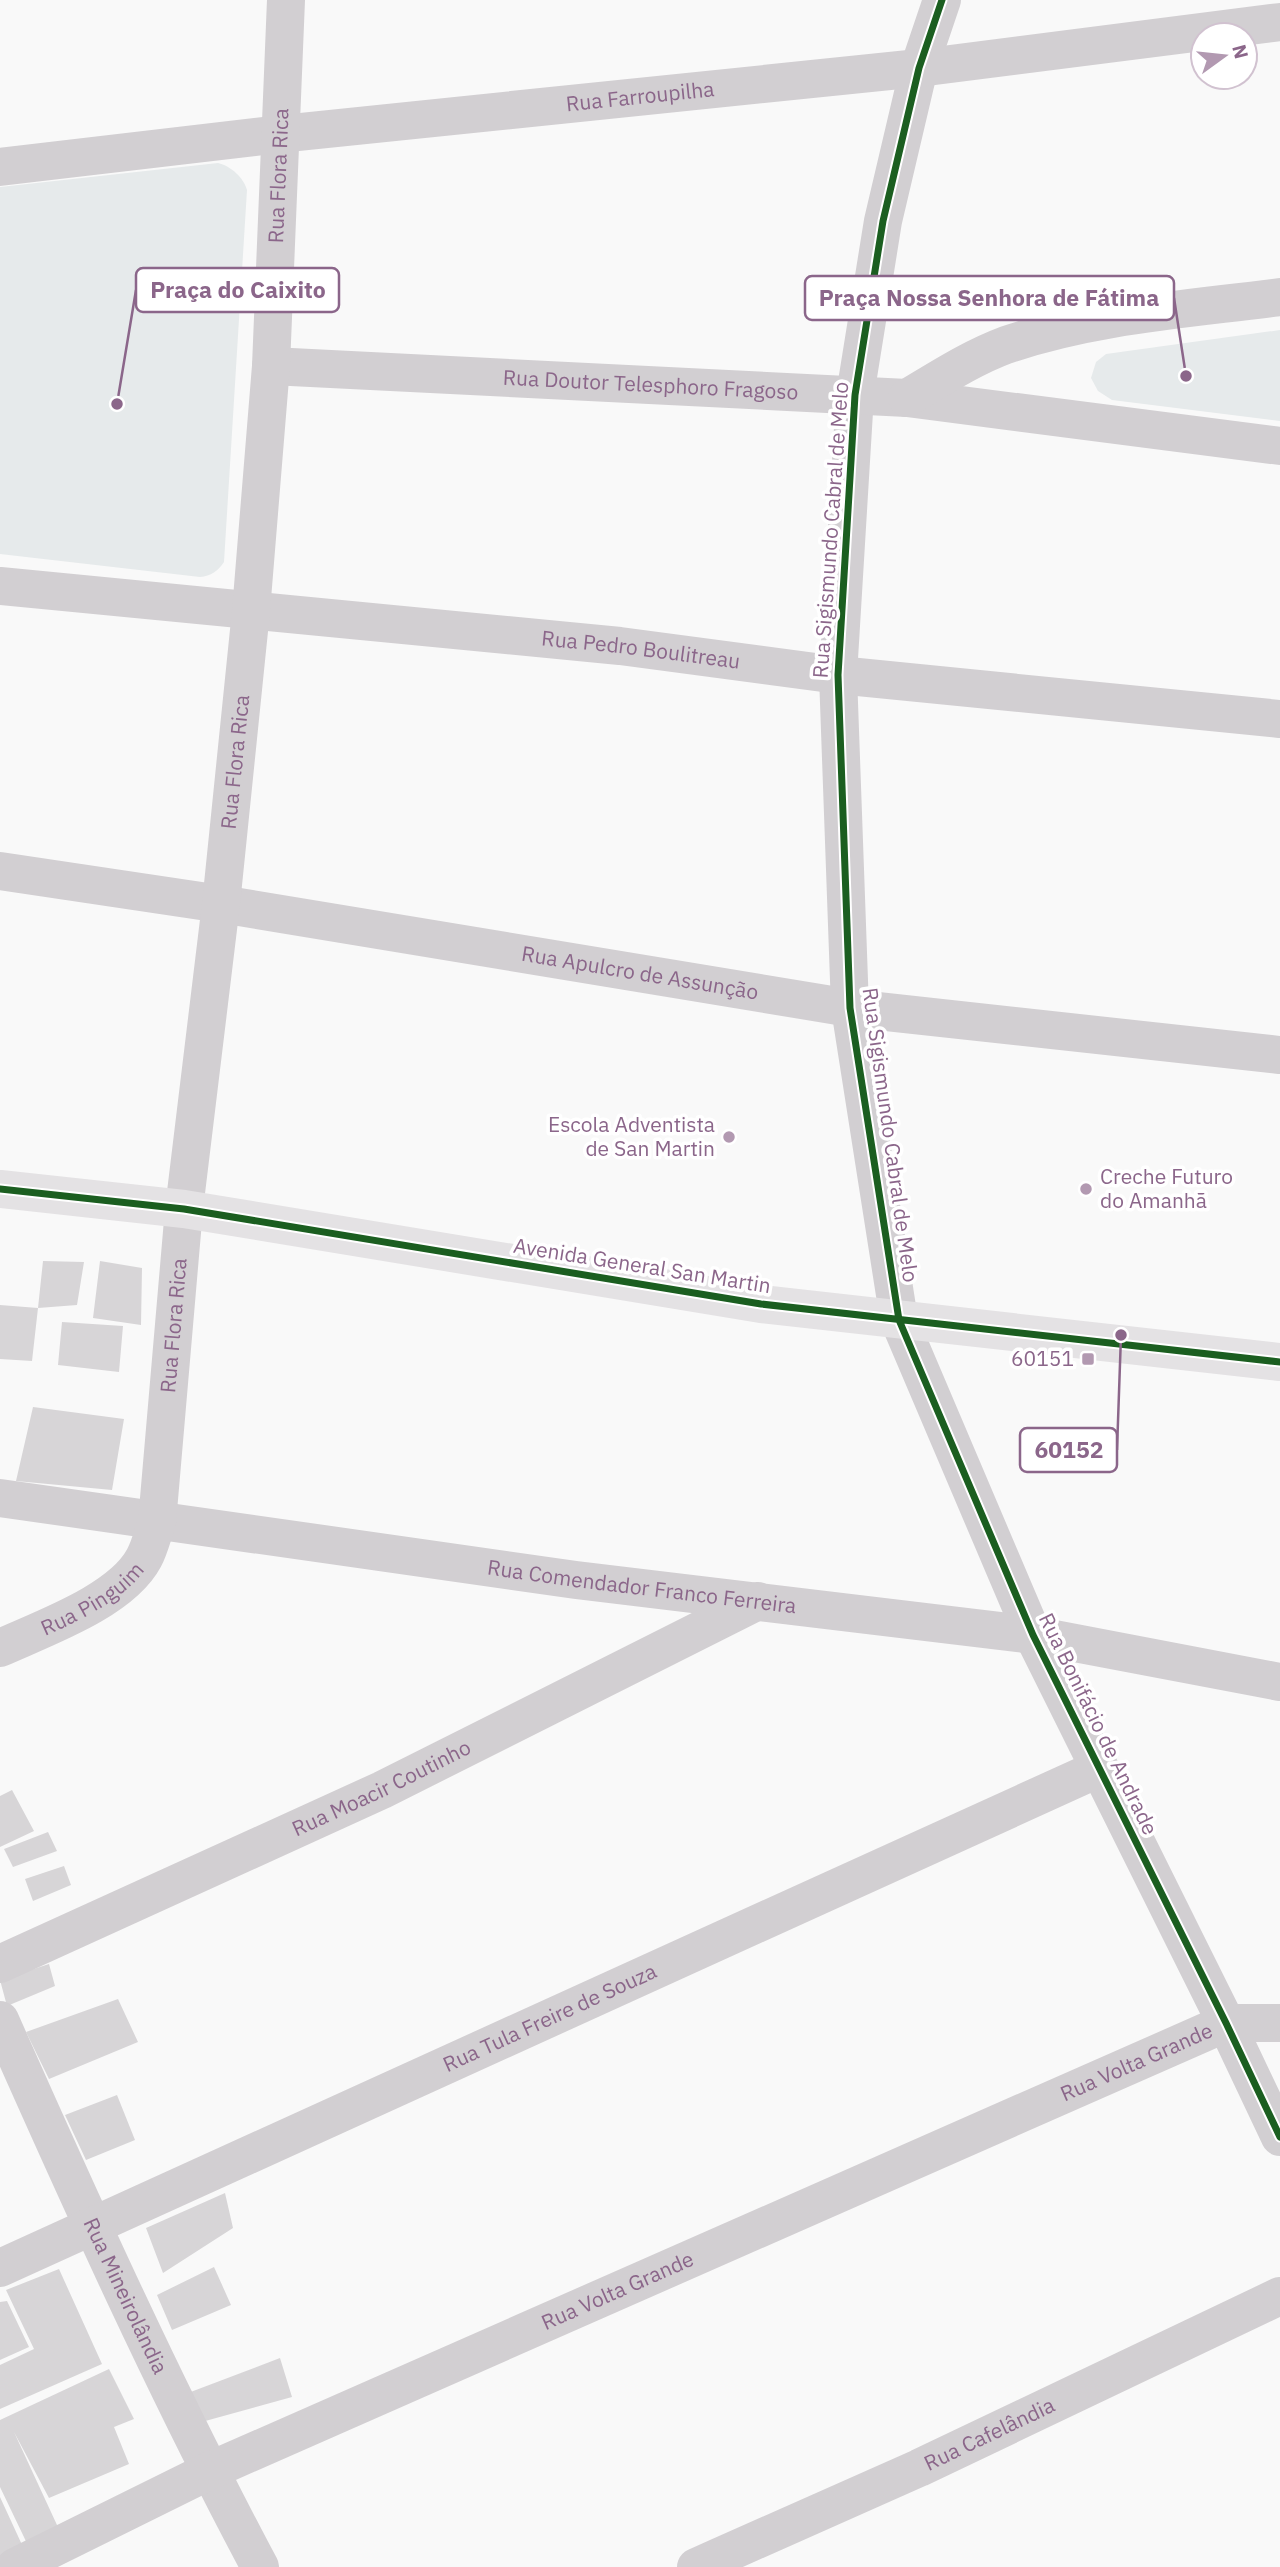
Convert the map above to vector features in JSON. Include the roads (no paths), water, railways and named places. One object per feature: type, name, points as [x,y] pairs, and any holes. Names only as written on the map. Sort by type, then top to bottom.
[{"type":"main road","name":"Avenida General San Martin","points":[[0,1189],[184,1209],[761,1304],[1280,1362]]},
{"type":"street","name":"Rua Flora Rica","points":[[157,1522],[184,1209],[221,904],[251,611],[271,366],[286,0]]},
{"type":"street","name":"Rua Sigismundo Cabral de Melo","points":[[899,1320],[850,1008],[838,675],[855,395],[883,221],[919,68],[942,0]]},
{"type":"street","name":"Rua Farroupilha","points":[[0,167],[280,134],[919,68],[1280,22]]},
{"type":"street","points":[[907,398],[957,369],[1005,346],[1065,329],[1134,316],[1280,297]]},
{"type":"street","name":"Rua Doutor Telesphoro Fragoso","points":[[271,366],[907,398],[1280,446]]},
{"type":"street","name":"Rua Pedro Boulitreau","points":[[0,586],[620,646],[838,675],[1280,719]]},
{"type":"street","name":"Rua Apulcro de Assunção","points":[[0,871],[221,904],[850,1008],[1280,1055]]},
{"type":"street","name":"Rua Bonifácio de Andrade","points":[[899,1320],[1033,1635],[1280,2137]]},
{"type":"street","name":"Rua Comendador Franco Ferreira","points":[[0,1498],[562,1578],[1033,1635],[1280,1682]]},
{"type":"street","name":"Rua Pinguim","points":[[0,1648],[96,1601],[123,1584],[144,1558],[157,1522]]},
{"type":"street","name":"Rua Moacir Coutinho","points":[[0,1964],[382,1790],[758,1601]]},
{"type":"street","name":"Rua Tula Freire de Souza","points":[[0,2268],[1100,1768]]},
{"type":"street","name":"Rua Mineirolândia","points":[[0,2020],[91,2226],[209,2472],[260,2567]]},
{"type":"street","points":[[1226,2023],[1280,2023]]},
{"type":"street","name":"Rua Volta Grande","points":[[15,2567],[209,2472],[1226,2023]]},
{"type":"street","name":"Rua Cafelândia","points":[[696,2567],[919,2468],[1280,2296]]},
{"type":"place","name":"Praça Nossa Senhora de Fátima","points":[[1186,376]]},
{"type":"place","name":"Praça do Caixito","points":[[117,404]]},
{"type":"place","name":"Escola Adventista de San Martin","points":[[729,1137]]},
{"type":"place","name":"Creche Futuro do Amanhã","points":[[1086,1189]]},
{"type":"place","name":"60152","points":[[1121,1335]]},
{"type":"place","name":"60151","points":[[1088,1359]]}]
